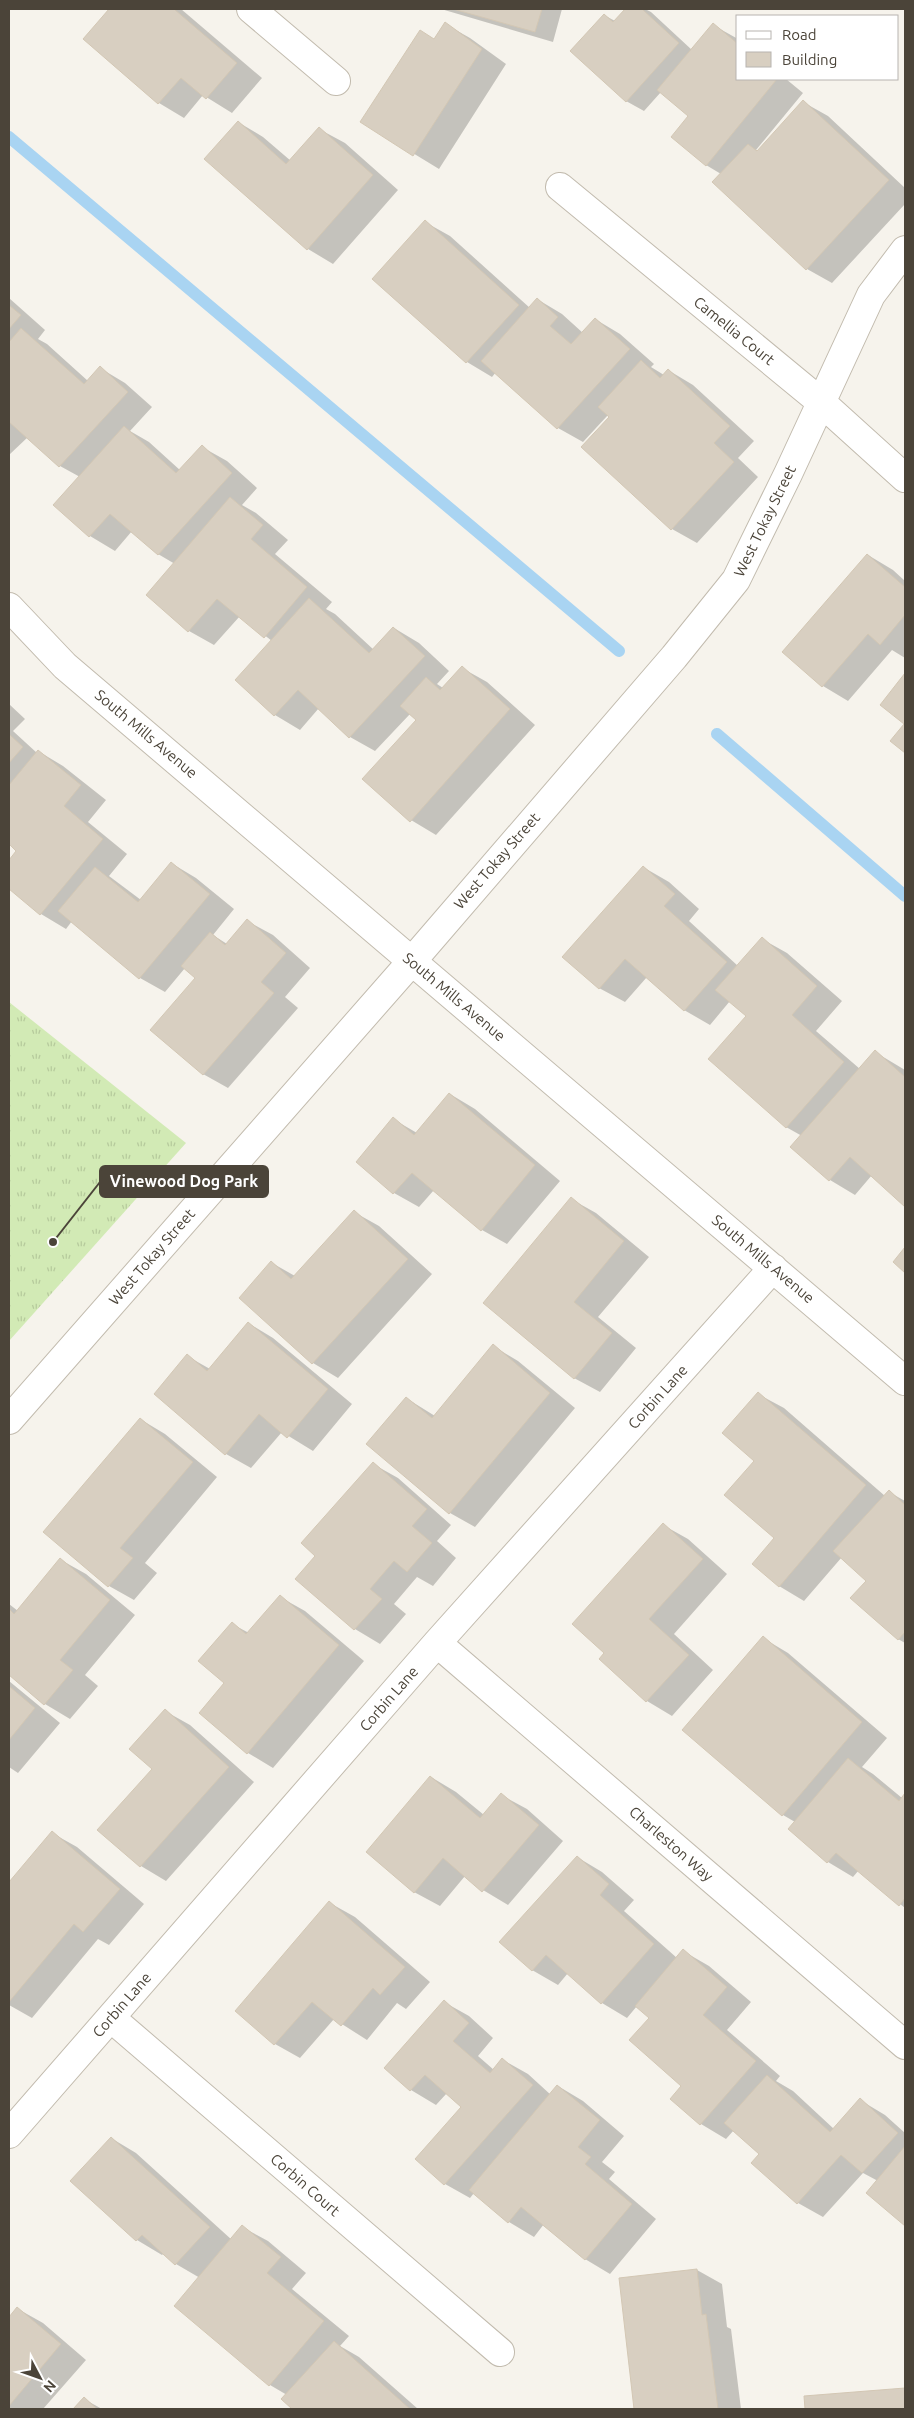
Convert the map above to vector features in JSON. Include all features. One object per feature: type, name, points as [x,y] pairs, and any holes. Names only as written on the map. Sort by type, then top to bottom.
[{"type":"street","points":[[251,9],[336,81]]},
{"type":"street","name":"Camellia Court","points":[[560,187],[822,403],[905,478]]},
{"type":"street","name":"West Tokay Street","points":[[9,1420],[412,961],[674,657],[736,580],[822,403],[871,295],[905,250]]},
{"type":"street","name":"South Mills Avenue","points":[[9,607],[65,666],[905,1381]]},
{"type":"street","name":"Corbin Lane","points":[[9,2134],[437,1643],[773,1268]]},
{"type":"street","name":"Charleston Way","points":[[437,1643],[905,2045]]},
{"type":"street","name":"Corbin Court","points":[[111,2018],[500,2352]]},
{"type":"green space","points":[[9,1002],[186,1143],[9,1341]]},
{"type":"building","points":[[109,9],[174,9],[237,63],[206,99],[181,78],[158,104],[83,39]]},
{"type":"building","points":[[453,9],[542,9],[535,32]]},
{"type":"building","points":[[625,9],[642,9],[679,43],[626,102],[570,51],[604,14],[613,22]]},
{"type":"building","points":[[445,22],[482,49],[413,156],[360,122],[420,30],[434,39]]},
{"type":"building","points":[[713,23],[736,42],[736,80],[776,80],[706,166],[671,137],[688,116],[657,90]]},
{"type":"building","points":[[803,100],[889,180],[806,270],[712,182],[748,144],[757,151]]},
{"type":"building","points":[[238,121],[286,164],[319,127],[373,175],[307,250],[204,159]]},
{"type":"building","points":[[425,220],[519,305],[466,363],[372,279]]},
{"type":"building","points":[[537,298],[558,317],[550,326],[571,344],[595,318],[630,349],[557,429],[481,361]]},
{"type":"building","points":[[9,305],[21,315],[9,329]]},
{"type":"building","points":[[21,328],[84,384],[100,366],[128,392],[59,467],[9,422],[9,342]]},
{"type":"building","points":[[641,360],[660,378],[668,369],[730,426],[714,443],[734,462],[671,530],[581,447],[609,417],[598,407]]},
{"type":"building","points":[[124,426],[176,473],[202,445],[232,473],[158,555],[110,514],[89,537],[53,505]]},
{"type":"building","points":[[230,497],[263,525],[251,539],[307,587],[264,638],[217,599],[188,632],[146,595]]},
{"type":"building","points":[[867,554],[905,587],[905,615],[880,645],[868,634],[822,687],[782,652]]},
{"type":"building","points":[[309,598],[369,653],[393,627],[425,656],[349,738],[298,690],[274,716],[235,680]]},
{"type":"building","points":[[462,666],[510,709],[410,822],[362,779],[416,720],[400,706],[426,677],[440,690]]},
{"type":"building","points":[[905,673],[905,753],[890,741],[904,724],[880,705]]},
{"type":"building","points":[[9,734],[23,747],[9,763]]},
{"type":"building","points":[[38,750],[81,785],[64,806],[103,839],[40,915],[9,889],[9,860],[16,851],[9,844],[9,785]]},
{"type":"building","points":[[171,862],[210,894],[139,979],[58,911],[95,867],[138,902]]},
{"type":"building","points":[[643,866],[675,894],[664,906],[727,962],[684,1011],[625,959],[599,989],[562,957]]},
{"type":"building","points":[[247,919],[286,953],[261,982],[274,993],[203,1075],[150,1030],[195,978],[181,966],[210,932],[225,945]]},
{"type":"building","points":[[762,937],[817,986],[792,1015],[844,1062],[786,1128],[708,1059],[746,1016],[715,990]]},
{"type":"building","points":[[875,1050],[905,1077],[905,1207],[850,1157],[829,1181],[790,1147]]},
{"type":"building","points":[[449,1093],[535,1165],[481,1231],[412,1173],[393,1194],[356,1162],[393,1117],[414,1135]]},
{"type":"building","points":[[571,1197],[624,1241],[574,1302],[612,1333],[574,1379],[483,1303]]},
{"type":"building","points":[[354,1210],[408,1259],[312,1364],[239,1298],[271,1261],[291,1279]]},
{"type":"building","points":[[905,1247],[905,1273],[893,1262]]},
{"type":"building","points":[[248,1322],[328,1389],[287,1438],[259,1414],[225,1455],[154,1394],[187,1354],[207,1371]]},
{"type":"building","points":[[493,1344],[550,1393],[449,1514],[366,1444],[406,1397],[432,1418]]},
{"type":"building","points":[[758,1392],[866,1485],[779,1587],[752,1564],[774,1538],[724,1495],[754,1461],[722,1433]]},
{"type":"building","points":[[140,1418],[193,1462],[120,1548],[133,1558],[108,1587],[43,1532]]},
{"type":"building","points":[[373,1462],[427,1509],[412,1526],[432,1543],[407,1572],[394,1561],[370,1589],[382,1599],[354,1630],[295,1579],[315,1556],[301,1543]]},
{"type":"building","points":[[889,1490],[905,1505],[905,1634],[898,1640],[850,1598],[866,1581],[833,1551]]},
{"type":"building","points":[[663,1523],[703,1559],[649,1619],[689,1655],[646,1702],[599,1659],[604,1653],[572,1624]]},
{"type":"building","points":[[60,1558],[110,1600],[60,1660],[73,1670],[44,1705],[9,1675],[9,1609],[14,1614]]},
{"type":"building","points":[[280,1595],[339,1645],[247,1754],[199,1713],[224,1683],[198,1661],[232,1622],[246,1634]]},
{"type":"building","points":[[763,1636],[862,1722],[782,1816],[682,1730]]},
{"type":"building","points":[[9,1686],[35,1708],[9,1740]]},
{"type":"building","points":[[165,1709],[229,1767],[140,1867],[97,1830],[152,1769],[129,1749]]},
{"type":"building","points":[[848,1758],[899,1801],[905,1793],[905,1898],[899,1906],[836,1853],[827,1863],[788,1829]]},
{"type":"building","points":[[430,1776],[480,1818],[501,1793],[539,1825],[482,1892],[443,1858],[414,1893],[366,1852]]},
{"type":"building","points":[[52,1831],[120,1889],[83,1932],[74,1924],[9,2002],[9,1882]]},
{"type":"building","points":[[577,1856],[609,1884],[600,1895],[654,1944],[601,2004],[546,1955],[532,1971],[499,1942]]},
{"type":"building","points":[[329,1901],[405,1967],[380,1995],[373,1988],[341,2026],[312,2002],[274,2045],[235,2011]]},
{"type":"building","points":[[683,1949],[727,1987],[703,2015],[756,2061],[700,2125],[670,2099],[681,2086],[629,2040],[649,2018],[635,2006]]},
{"type":"building","points":[[444,2000],[469,2023],[453,2041],[490,2073],[502,2058],[533,2085],[444,2185],[415,2159],[461,2107],[425,2075],[410,2091],[384,2068]]},
{"type":"building","points":[[767,2075],[830,2132],[860,2098],[898,2133],[862,2173],[841,2155],[797,2204],[751,2163],[759,2154],[724,2123]]},
{"type":"building","points":[[557,2085],[600,2120],[578,2147],[591,2157],[585,2164],[632,2204],[585,2260],[521,2207],[508,2223],[469,2190]]},
{"type":"building","points":[[111,2137],[210,2227],[175,2265],[142,2235],[136,2241],[70,2181]]},
{"type":"building","points":[[905,2146],[905,2226],[866,2193]]},
{"type":"building","points":[[242,2225],[281,2257],[267,2273],[324,2321],[269,2386],[174,2306]]},
{"type":"building","points":[[697,2269],[702,2315],[706,2314],[718,2409],[634,2409],[619,2278]]},
{"type":"building","points":[[17,2307],[61,2344],[9,2406],[9,2317]]},
{"type":"building","points":[[334,2341],[410,2409],[292,2409],[281,2399]]},
{"type":"building","points":[[905,2388],[905,2409],[805,2409],[804,2396]]},
{"type":"building","points":[[84,2397],[97,2409],[73,2409]]},
{"type":"waterway","points":[[9,137],[619,651]]},
{"type":"waterway","points":[[717,734],[905,896]]},
{"type":"place","name":"Vinewood Dog Park","points":[[53,1242]]}]
